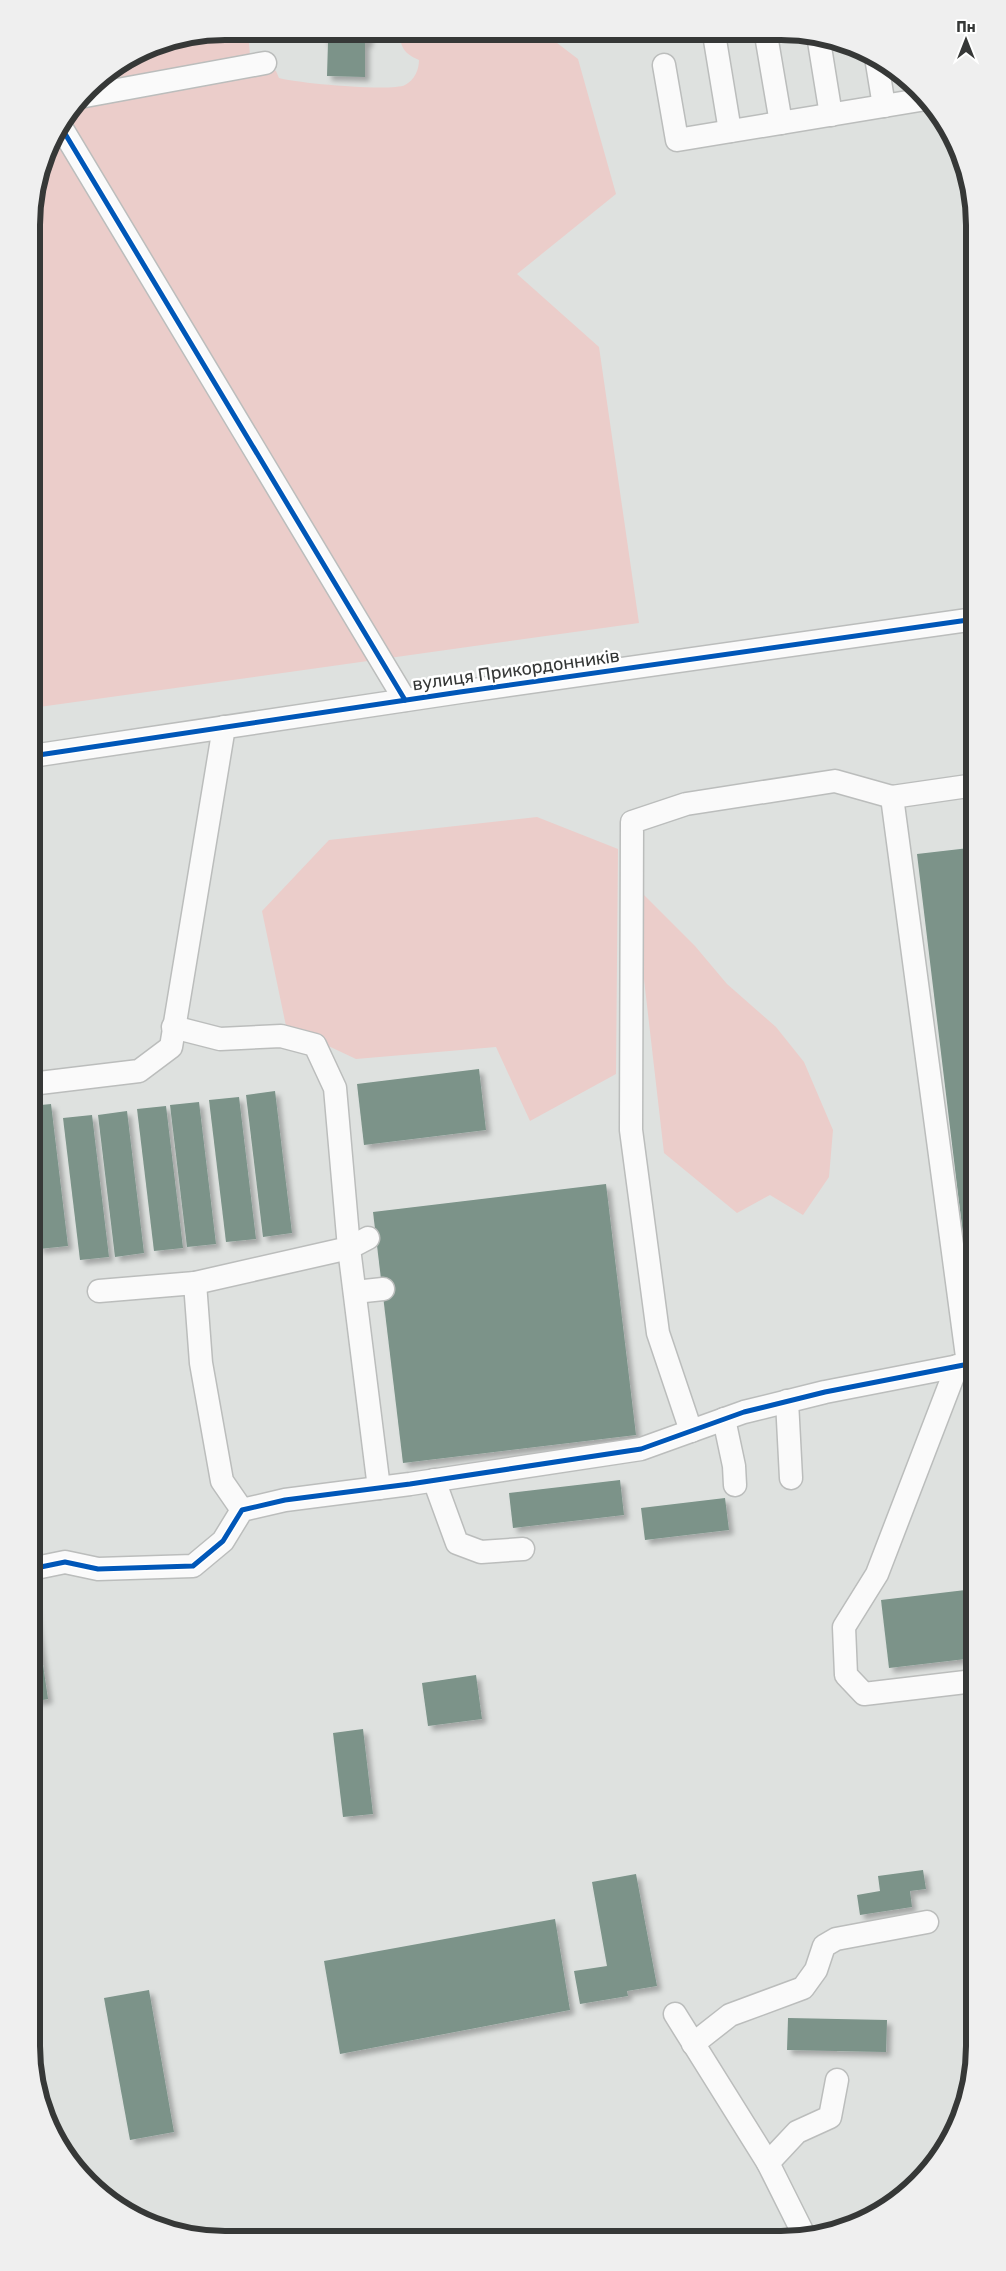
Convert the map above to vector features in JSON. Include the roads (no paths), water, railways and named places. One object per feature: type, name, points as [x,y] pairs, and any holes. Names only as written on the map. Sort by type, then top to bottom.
[{"type":"street","points":[[715,40],[730,131]]},
{"type":"street","points":[[767,40],[781,123]]},
{"type":"street","points":[[819,44],[830,115]]},
{"type":"street","points":[[94,94],[266,63]]},
{"type":"street","points":[[664,65],[677,140],[918,100]]},
{"type":"street","points":[[878,68],[884,106]]},
{"type":"street","points":[[65,133],[405,700]]},
{"type":"street","name":"вулиця Прикордонників","points":[[40,755],[405,700],[966,620]]},
{"type":"street","points":[[40,1083],[139,1071],[171,1046],[224,727]]},
{"type":"street","points":[[691,1431],[658,1333],[631,1130],[632,822],[686,804],[834,781],[892,797],[966,786]]},
{"type":"street","points":[[892,797],[966,1364],[877,1574],[844,1627],[846,1675],[864,1694],[966,1682]]},
{"type":"street","points":[[174,1027],[220,1039],[282,1036],[315,1045],[335,1088],[359,1243],[355,1292],[375,1371],[378,1418],[378,1488]]},
{"type":"street","points":[[99,1291],[195,1283],[359,1243]]},
{"type":"street","points":[[195,1283],[201,1363],[222,1481],[242,1510]]},
{"type":"street","points":[[355,1292],[382,1289]]},
{"type":"street","points":[[40,1567],[65,1562],[98,1569],[193,1566],[223,1541],[242,1510],[285,1500],[641,1450],[724,1419],[787,1401],[966,1364]]},
{"type":"street","points":[[787,1401],[791,1478]]},
{"type":"street","points":[[724,1419],[736,1485]]},
{"type":"street","points":[[434,1480],[457,1544],[481,1552],[523,1549]]},
{"type":"street","points":[[694,2044],[730,2015],[803,1988],[816,1970],[824,1946],[836,1939],[927,1922]]},
{"type":"street","points":[[675,2014],[768,2163],[802,2230]]},
{"type":"street","points":[[768,2163],[797,2132],[830,2117],[837,2080]]}]
